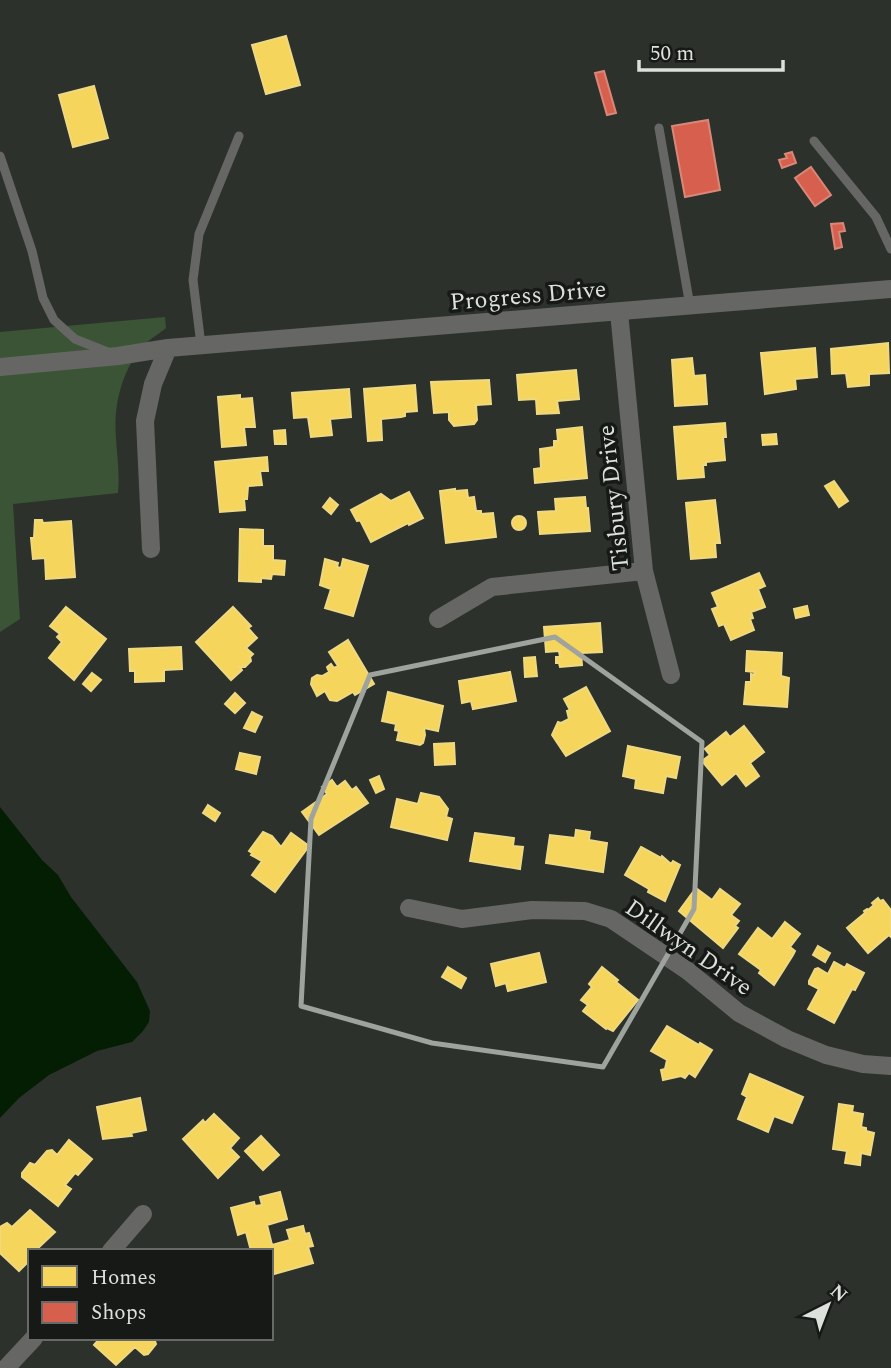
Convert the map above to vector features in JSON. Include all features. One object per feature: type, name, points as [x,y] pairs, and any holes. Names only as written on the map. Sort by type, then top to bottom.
[{"type":"street","name":"Progress Drive","points":[[0,367],[201,345],[891,289]]},
{"type":"street","name":"Tisbury Drive","points":[[620,313],[644,571],[671,675]]},
{"type":"street","points":[[151,549],[145,421],[153,384],[168,348]]},
{"type":"street","points":[[438,619],[492,587],[644,571]]},
{"type":"street","name":"Dillwyn Drive","points":[[409,908],[463,919],[532,910],[585,911],[611,919],[688,971],[739,1013],[787,1039],[827,1055],[863,1064],[891,1066]]},
{"type":"street","points":[[113,1249],[143,1214]]},
{"type":"street","points":[[6,1368],[32,1340]]},
{"type":"lane","points":[[659,128],[690,306]]},
{"type":"lane","points":[[201,345],[193,280],[199,234],[239,136]]},
{"type":"lane","points":[[814,141],[876,217],[891,249]]},
{"type":"lane","points":[[0,156],[32,251],[43,298],[54,320],[75,339],[118,356]]},
{"type":"highlighted area","points":[[555,637],[702,742],[694,909],[603,1067],[432,1043],[301,1006],[311,819],[370,675]]},
{"type":"shaded area","points":[[165,317],[166,328],[146,343],[136,355],[121,388],[115,426],[118,493],[13,504],[20,619],[0,632],[0,332]]},
{"type":"shaded area","points":[[0,807],[42,860],[58,875],[71,897],[137,982],[150,1011],[149,1022],[132,1042],[97,1051],[49,1075],[19,1098],[0,1118]]},
{"type":"building: Homes","points":[[286,36],[300,85],[266,94],[252,45]]},
{"type":"building: Homes","points":[[94,86],[108,138],[73,147],[59,95]]},
{"type":"building: Homes","points":[[888,343],[889,373],[869,374],[869,385],[848,387],[846,373],[832,374],[831,349]]},
{"type":"building: Homes","points":[[815,348],[817,377],[795,379],[796,389],[765,394],[761,353]]},
{"type":"building: Homes","points":[[692,358],[694,376],[705,375],[707,404],[675,406],[672,360]]},
{"type":"building: Homes","points":[[576,370],[579,399],[557,401],[559,413],[537,414],[536,399],[519,400],[517,375]]},
{"type":"building: Homes","points":[[489,380],[491,404],[476,405],[477,420],[474,424],[454,426],[449,420],[449,412],[434,413],[431,382]]},
{"type":"building: Homes","points":[[415,385],[417,411],[405,412],[405,416],[401,417],[381,419],[382,440],[368,441],[364,389]]},
{"type":"building: Homes","points":[[349,389],[351,417],[330,419],[332,435],[311,437],[308,417],[294,418],[292,393]]},
{"type":"building: Homes","points":[[240,395],[240,399],[252,398],[255,427],[244,427],[246,445],[222,447],[218,397]]},
{"type":"building: Homes","points":[[725,423],[725,460],[706,462],[706,465],[703,465],[704,477],[678,479],[674,427]]},
{"type":"building: Homes","points":[[582,427],[587,478],[535,483],[534,469],[541,468],[540,449],[554,447],[554,441],[558,441],[557,430]]},
{"type":"building: Homes","points":[[285,430],[286,444],[275,444],[274,431]]},
{"type":"building: Homes","points":[[776,434],[777,444],[763,445],[762,435]]},
{"type":"building: Homes","points":[[267,457],[268,471],[260,471],[262,485],[248,486],[247,499],[244,499],[245,510],[220,512],[215,462]]},
{"type":"building: Homes","points":[[834,481],[848,501],[839,507],[825,486]]},
{"type":"building: Homes","points":[[467,490],[468,498],[474,497],[476,511],[481,511],[481,514],[493,513],[496,537],[446,543],[440,491]]},
{"type":"building: Homes","points":[[409,492],[423,518],[371,542],[360,520],[357,521],[351,510],[381,494],[391,501]]},
{"type":"building: Homes","points":[[585,497],[590,531],[540,534],[538,512],[556,511],[555,499]]},
{"type":"building: Homes","points":[[330,498],[338,505],[331,514],[323,507]]},
{"type":"building: Homes","points":[[715,500],[720,543],[715,543],[716,557],[691,559],[686,503]]},
{"type":"building: Homes","points":[[519,516],[524,518],[524,528],[519,530],[514,528],[512,523],[514,518]]},
{"type":"building: Homes","points":[[35,520],[42,520],[43,523],[71,521],[75,577],[46,579],[45,558],[33,559],[31,538],[34,538]]},
{"type":"building: Homes","points":[[240,529],[263,530],[263,546],[273,546],[273,560],[285,561],[284,575],[272,574],[271,579],[261,578],[261,582],[239,581]]},
{"type":"building: Homes","points":[[325,559],[338,563],[337,567],[341,568],[343,559],[368,566],[353,616],[325,608],[331,589],[320,585]]},
{"type":"building: Homes","points":[[759,573],[765,586],[758,589],[765,607],[751,612],[753,618],[750,619],[754,630],[731,640],[724,624],[719,626],[712,609],[718,607],[712,593]]},
{"type":"building: Homes","points":[[807,606],[809,615],[796,618],[794,609]]},
{"type":"building: Homes","points":[[66,607],[106,639],[74,680],[49,658],[62,642],[57,637],[60,634],[50,626]]},
{"type":"building: Homes","points":[[233,607],[251,626],[248,628],[257,638],[246,648],[253,654],[251,661],[245,667],[240,667],[242,670],[231,680],[196,642]]},
{"type":"building: Homes","points":[[600,623],[602,652],[581,653],[582,665],[560,667],[559,663],[556,663],[556,657],[560,657],[559,651],[546,652],[544,627]]},
{"type":"building: Homes","points":[[348,640],[374,684],[337,701],[330,700],[325,691],[317,696],[311,684],[312,678],[329,672],[327,667],[331,664],[334,668],[338,666],[329,652]]},
{"type":"building: Homes","points":[[181,647],[182,669],[164,670],[164,681],[135,682],[135,671],[130,671],[129,649]]},
{"type":"building: Homes","points":[[747,651],[782,653],[781,676],[789,678],[787,707],[744,704],[746,682],[751,682],[751,674],[754,675],[755,672],[746,671]]},
{"type":"building: Homes","points":[[535,657],[537,676],[525,677],[524,658]]},
{"type":"building: Homes","points":[[510,672],[516,701],[473,709],[471,701],[462,703],[459,681]]},
{"type":"building: Homes","points":[[92,673],[101,680],[91,691],[83,684]]},
{"type":"building: Homes","points":[[586,687],[610,731],[566,756],[552,735],[558,722],[569,719],[567,711],[570,710],[564,699]]},
{"type":"building: Homes","points":[[388,692],[443,706],[438,731],[424,728],[425,735],[420,745],[397,740],[399,731],[395,730],[396,724],[382,721]]},
{"type":"building: Homes","points":[[235,693],[245,703],[235,713],[225,704]]},
{"type":"building: Homes","points":[[252,712],[262,717],[255,732],[244,728]]},
{"type":"building: Homes","points":[[744,726],[764,752],[750,763],[759,776],[746,786],[736,773],[722,785],[702,761],[710,755],[705,749],[726,732],[730,737]]},
{"type":"building: Homes","points":[[454,743],[455,764],[435,765],[434,744]]},
{"type":"building: Homes","points":[[628,746],[680,757],[676,778],[666,776],[663,793],[635,788],[636,779],[623,776]]},
{"type":"building: Homes","points":[[240,753],[260,757],[256,774],[236,769]]},
{"type":"building: Homes","points":[[379,776],[384,789],[376,793],[370,780]]},
{"type":"building: Homes","points":[[332,780],[337,787],[345,781],[352,790],[356,787],[368,803],[319,835],[302,812],[327,794],[322,787]]},
{"type":"building: Homes","points":[[421,793],[439,797],[448,809],[446,817],[452,819],[447,840],[391,827],[397,799],[418,804]]},
{"type":"building: Homes","points":[[208,805],[220,813],[215,821],[203,813]]},
{"type":"building: Homes","points":[[576,830],[590,832],[589,840],[607,843],[603,872],[546,863],[550,835],[575,838]]},
{"type":"building: Homes","points":[[263,832],[272,836],[281,847],[291,833],[309,846],[275,892],[252,875],[262,861],[249,851]]},
{"type":"building: Homes","points":[[475,833],[514,838],[513,846],[523,847],[520,869],[470,861]]},
{"type":"building: Homes","points":[[641,847],[661,858],[662,856],[671,864],[673,861],[680,865],[665,901],[625,875]]},
{"type":"building: Homes","points":[[696,888],[712,900],[720,889],[740,904],[731,915],[739,921],[735,926],[738,928],[723,948],[679,911]]},
{"type":"building: Homes","points":[[878,898],[891,910],[891,937],[889,935],[868,953],[847,928],[874,905],[872,903]]},
{"type":"building: Homes","points":[[785,922],[800,934],[790,947],[795,951],[793,955],[774,985],[759,973],[761,970],[739,954],[758,928],[772,939]]},
{"type":"building: Homes","points":[[818,946],[830,953],[825,962],[813,955]]},
{"type":"building: Homes","points":[[539,953],[546,982],[508,991],[506,983],[496,986],[491,964]]},
{"type":"building: Homes","points":[[834,962],[845,968],[847,964],[864,973],[834,1023],[808,1009],[819,989],[809,984],[815,969],[828,974]]},
{"type":"building: Homes","points":[[448,967],[466,978],[461,988],[442,977]]},
{"type":"building: Homes","points":[[602,967],[638,1000],[613,1031],[606,1029],[583,1011],[588,1005],[581,1000],[592,987],[589,984]]},
{"type":"building: Homes","points":[[667,1026],[712,1050],[695,1077],[689,1073],[685,1078],[681,1076],[663,1080],[661,1070],[665,1069],[667,1060],[651,1051]]},
{"type":"building: Homes","points":[[750,1074],[803,1097],[792,1123],[774,1116],[768,1132],[738,1119],[747,1097],[742,1094]]},
{"type":"building: Homes","points":[[140,1098],[146,1130],[131,1133],[132,1136],[103,1139],[97,1107]]},
{"type":"building: Homes","points":[[839,1104],[853,1106],[852,1112],[863,1114],[861,1127],[874,1133],[870,1155],[861,1153],[860,1165],[845,1163],[847,1151],[833,1149]]},
{"type":"building: Homes","points":[[214,1114],[239,1138],[230,1148],[239,1157],[218,1178],[183,1139],[203,1120],[205,1123]]},
{"type":"building: Homes","points":[[261,1136],[279,1155],[263,1170],[245,1151]]},
{"type":"building: Homes","points":[[69,1140],[92,1159],[65,1185],[71,1189],[58,1206],[22,1177],[22,1173],[30,1163],[35,1165],[47,1151],[52,1150],[57,1155]]},
{"type":"building: Homes","points":[[280,1192],[287,1219],[267,1225],[272,1245],[290,1240],[287,1230],[303,1226],[305,1234],[309,1233],[313,1246],[308,1247],[313,1263],[273,1274],[273,1249],[250,1249],[246,1232],[238,1235],[231,1208],[254,1202],[255,1206],[262,1205],[260,1197]]},
{"type":"building: Homes","points":[[30,1210],[55,1232],[37,1249],[28,1249],[28,1262],[19,1271],[0,1253],[0,1227],[7,1223],[12,1227]]},
{"type":"building: Homes","points":[[98,1340],[155,1340],[156,1344],[144,1355],[135,1347],[116,1365],[94,1345]]},
{"type":"building: Shops","points":[[604,71],[616,113],[607,115],[595,73]]},
{"type":"building: Shops","points":[[708,120],[720,190],[685,197],[672,126]]},
{"type":"building: Shops","points":[[792,152],[796,163],[782,168],[779,160],[787,158],[785,154]]},
{"type":"building: Shops","points":[[811,167],[831,195],[815,206],[795,178]]},
{"type":"building: Shops","points":[[843,223],[845,231],[839,232],[842,247],[835,249],[831,224]]}]
